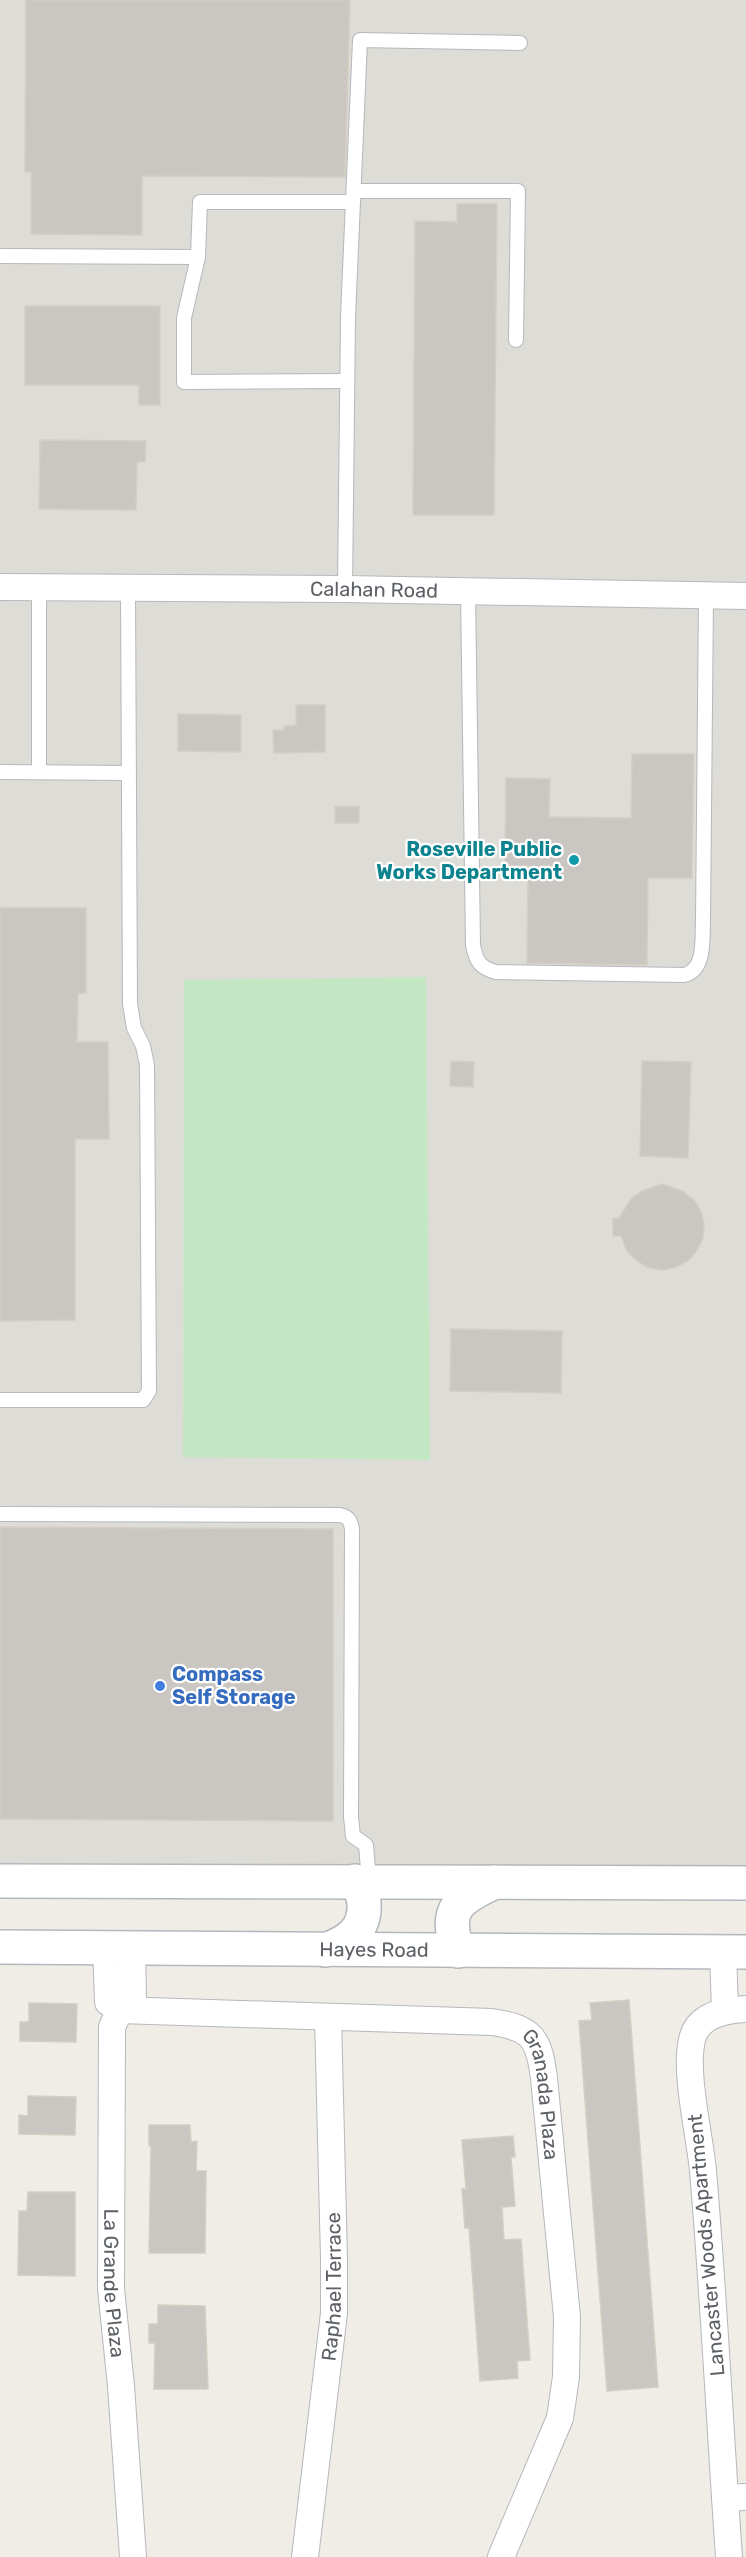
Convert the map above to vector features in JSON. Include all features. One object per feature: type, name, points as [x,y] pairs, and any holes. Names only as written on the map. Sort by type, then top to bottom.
[{"type":"street","name":"Calahan Road","points":[[0,587],[746,596]]},
{"type":"street","points":[[0,1881],[746,1883]]},
{"type":"street","points":[[326,1950],[350,1939],[360,1927],[364,1902],[362,1881]]},
{"type":"street","points":[[458,1951],[452,1929],[454,1911],[469,1894],[495,1882]]},
{"type":"street","points":[[119,1946],[108,2002],[120,2010]]},
{"type":"street","name":"Hayes Road","points":[[0,1947],[119,1946],[326,1950],[734,1952]]},
{"type":"street","name":"Lancaster Woods Apartment","points":[[729,2557],[735,2498],[703,2170],[690,2065],[692,2039],[701,2023],[736,2009],[734,1952]]},
{"type":"street","name":"Granada Plaza","points":[[120,2010],[492,2022],[513,2025],[527,2031],[535,2040],[541,2055],[567,2317],[566,2377],[560,2418],[501,2557]]},
{"type":"street","name":"La Grande Plaza","points":[[120,2010],[112,2027],[111,2289],[121,2386],[133,2557]]},
{"type":"street","name":"Raphael Terrace","points":[[305,2557],[334,2313],[328,2017]]},
{"type":"lane","points":[[345,590],[347,381],[360,40],[520,43]]},
{"type":"lane","points":[[347,381],[184,382],[184,318],[198,257],[200,202],[518,191],[516,340]]},
{"type":"lane","points":[[0,256],[198,257]]},
{"type":"lane","points":[[39,587],[39,772]]},
{"type":"lane","points":[[0,1400],[143,1400],[149,1391],[147,1065],[144,1047],[134,1028],[130,1004],[128,588]]},
{"type":"lane","points":[[468,591],[473,945],[475,958],[480,965],[487,969],[508,972],[684,975],[693,971],[698,965],[701,956],[703,921],[706,596]]},
{"type":"lane","points":[[0,772],[128,773]]},
{"type":"lane","points":[[0,1514],[340,1515],[347,1517],[351,1522],[352,1530],[351,1816],[353,1836],[363,1841],[368,1852],[362,1881]]},
{"type":"shaded area","points":[[0,0],[746,0],[746,1872],[0,1868]]},
{"type":"green space","points":[[426,977],[430,1460],[183,1457],[184,980]]},
{"type":"building","points":[[26,0],[350,0],[345,177],[142,176],[142,235],[31,234],[31,172],[25,172]]},
{"type":"building","points":[[457,204],[497,204],[494,515],[413,515],[415,221],[457,222]]},
{"type":"building","points":[[25,306],[160,306],[160,405],[139,405],[139,385],[25,385]]},
{"type":"building","points":[[40,440],[146,441],[145,462],[137,462],[136,510],[39,509]]},
{"type":"building","points":[[296,705],[325,705],[325,752],[274,753],[273,730],[284,730],[284,726],[296,725]]},
{"type":"building","points":[[178,714],[241,715],[241,752],[178,751]]},
{"type":"building","name":"Roseville Public Works Department","points":[[632,754],[694,754],[692,878],[648,878],[647,965],[527,963],[528,866],[505,866],[506,778],[550,779],[549,817],[631,818]]},
{"type":"building","points":[[359,806],[359,823],[335,823],[335,807]]},
{"type":"building","points":[[0,908],[86,908],[86,993],[78,994],[77,1042],[108,1042],[109,1139],[75,1139],[75,1320],[0,1321]]},
{"type":"building","points":[[451,1061],[474,1062],[473,1087],[450,1086]]},
{"type":"building","points":[[642,1061],[691,1062],[688,1158],[640,1156]]},
{"type":"building","points":[[662,1184],[682,1191],[693,1199],[701,1211],[704,1224],[703,1238],[688,1261],[663,1270],[649,1268],[637,1261],[627,1251],[621,1236],[613,1236],[613,1218],[619,1218],[631,1199],[642,1191]]},
{"type":"building","points":[[451,1329],[562,1331],[561,1393],[450,1391]]},
{"type":"building","points":[[0,1527],[333,1529],[333,1821],[0,1819]]},
{"type":"building","points":[[629,2000],[658,2387],[607,2391],[579,2021],[592,2020],[590,2003]]},
{"type":"building","points":[[29,2003],[77,2004],[76,2042],[20,2041],[20,2022],[29,2022]]},
{"type":"building","points":[[28,2096],[76,2097],[75,2135],[19,2134],[19,2115],[28,2116]]},
{"type":"building","points":[[149,2125],[190,2125],[191,2142],[197,2141],[196,2171],[206,2171],[205,2253],[149,2253],[151,2146],[149,2146]]},
{"type":"building","points":[[513,2136],[515,2157],[511,2157],[515,2206],[502,2207],[504,2240],[521,2239],[530,2360],[517,2361],[518,2378],[480,2381],[469,2228],[465,2228],[462,2189],[466,2189],[462,2140]]},
{"type":"building","points":[[28,2192],[75,2192],[75,2276],[18,2275],[19,2211],[27,2211]]},
{"type":"building","points":[[158,2305],[205,2306],[208,2389],[154,2389],[155,2343],[149,2343],[149,2324],[158,2324]]},
{"type":"place","name":"Roseville Public Works Department","points":[[574,860]]},
{"type":"place","name":"Compass Self Storage","points":[[160,1686]]}]
